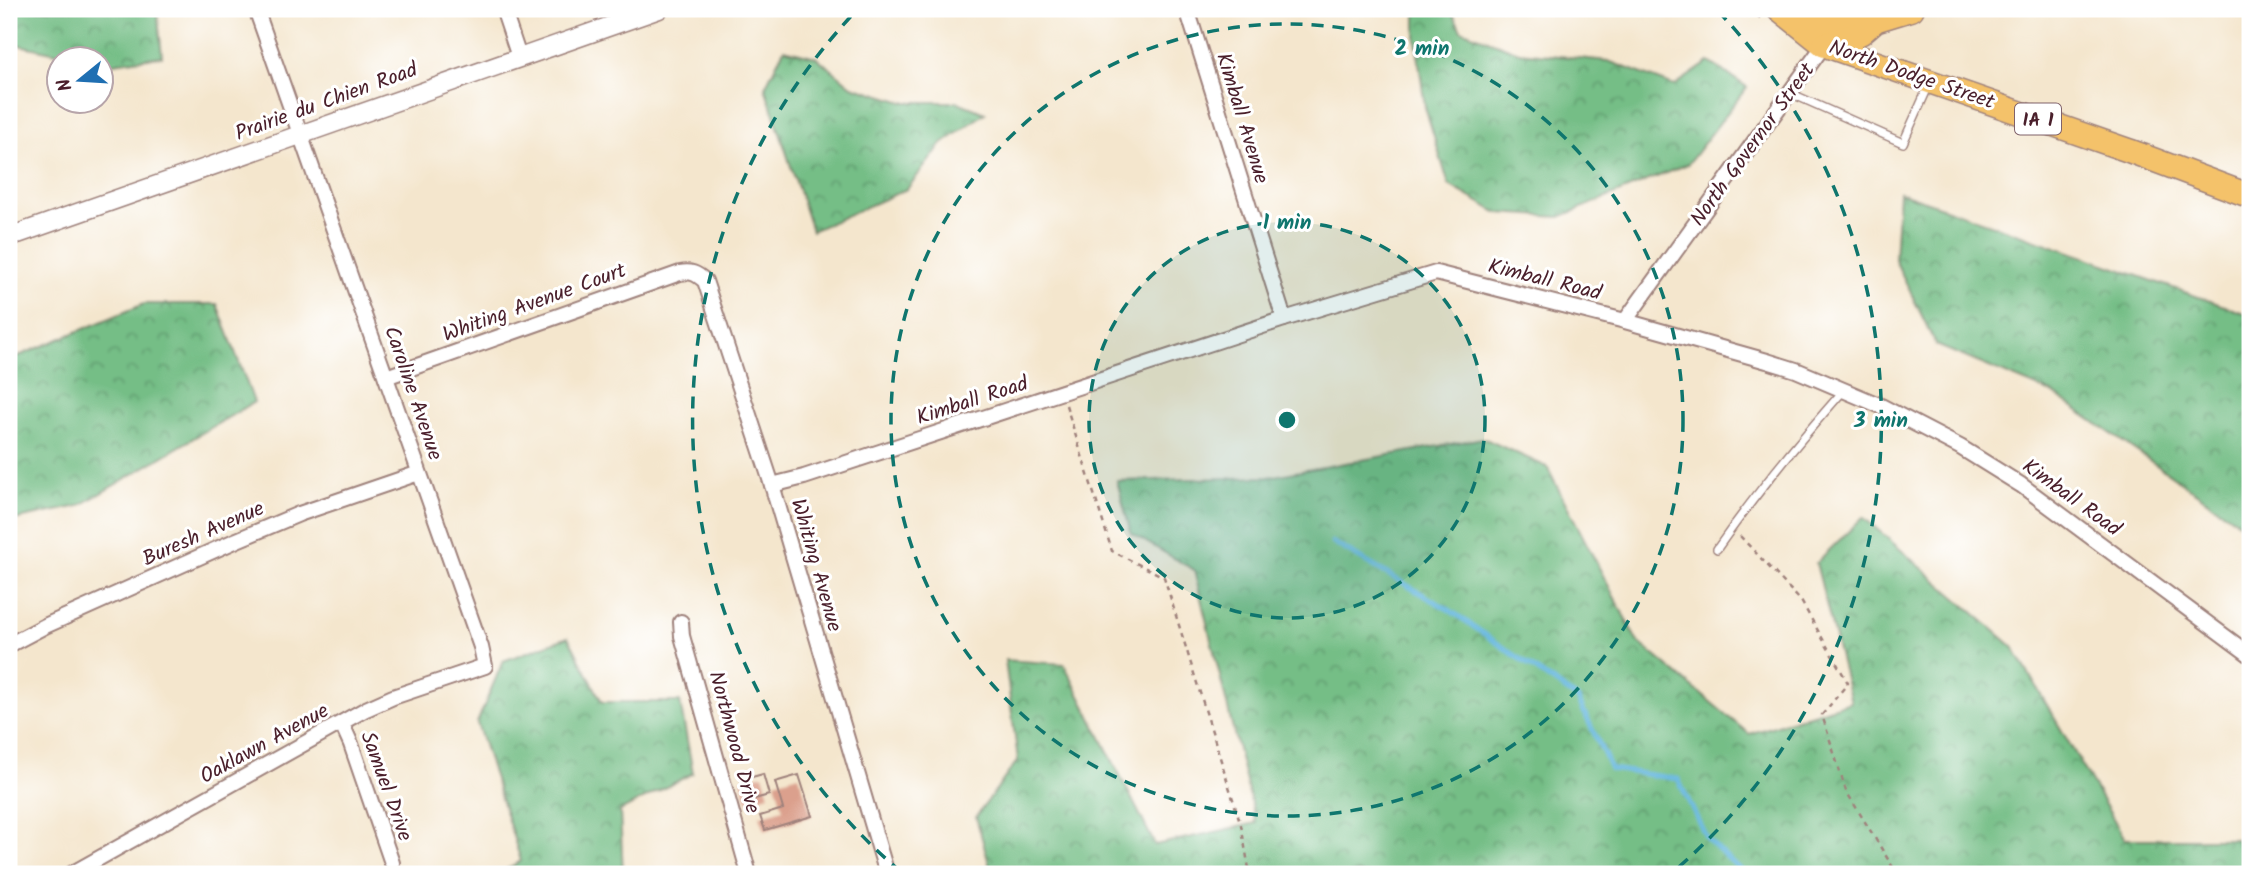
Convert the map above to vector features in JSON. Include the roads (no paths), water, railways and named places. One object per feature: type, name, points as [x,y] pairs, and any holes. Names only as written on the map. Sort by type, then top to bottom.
[{"type":"main road","name":"North Governor Street","points":[[1824,45],[1861,33],[1876,20],[1912,9]]},
{"type":"main road","points":[[1787,14],[1840,22],[1876,20],[1873,31],[1875,46],[1891,68]]},
{"type":"main road","name":"North Dodge Street","points":[[1787,14],[1824,45],[2130,151],[2250,196]]},
{"type":"street","name":"Caroline Avenue","points":[[256,9],[481,647],[485,666]]},
{"type":"street","points":[[503,9],[519,57]]},
{"type":"street","name":"Prairie du Chien Road","points":[[9,237],[659,9]]},
{"type":"street","name":"Kimball Avenue","points":[[1187,9],[1284,319]]},
{"type":"street","name":"North Governor Street","points":[[1625,321],[1824,45]]},
{"type":"street","name":"Whiting Avenue Court","points":[[386,377],[680,273],[696,273]]},
{"type":"street","name":"Whiting Avenue","points":[[696,273],[705,281],[772,485],[887,874]]},
{"type":"street","name":"Kimball Road","points":[[772,485],[804,477],[1284,319],[1436,273],[1625,321],[1767,361],[1844,389],[1961,447],[2011,479],[2250,655]]},
{"type":"street","name":"Buresh Avenue","points":[[9,645],[45,625],[286,519],[419,472]]},
{"type":"street","name":"Northwood Drive","points":[[681,622],[682,636],[749,874]]},
{"type":"street","name":"Oaklawn Avenue","points":[[71,874],[366,709],[393,697],[485,666]]},
{"type":"street","name":"Samuel Drive","points":[[342,724],[392,863]]},
{"type":"lane","points":[[1789,93],[1903,144],[1931,82]]},
{"type":"lane","points":[[1717,549],[1789,453],[1844,389]]},
{"type":"waterway","points":[[1332,542],[1448,609],[1578,699],[1611,769],[1678,779],[1707,839],[1745,874]]}]
